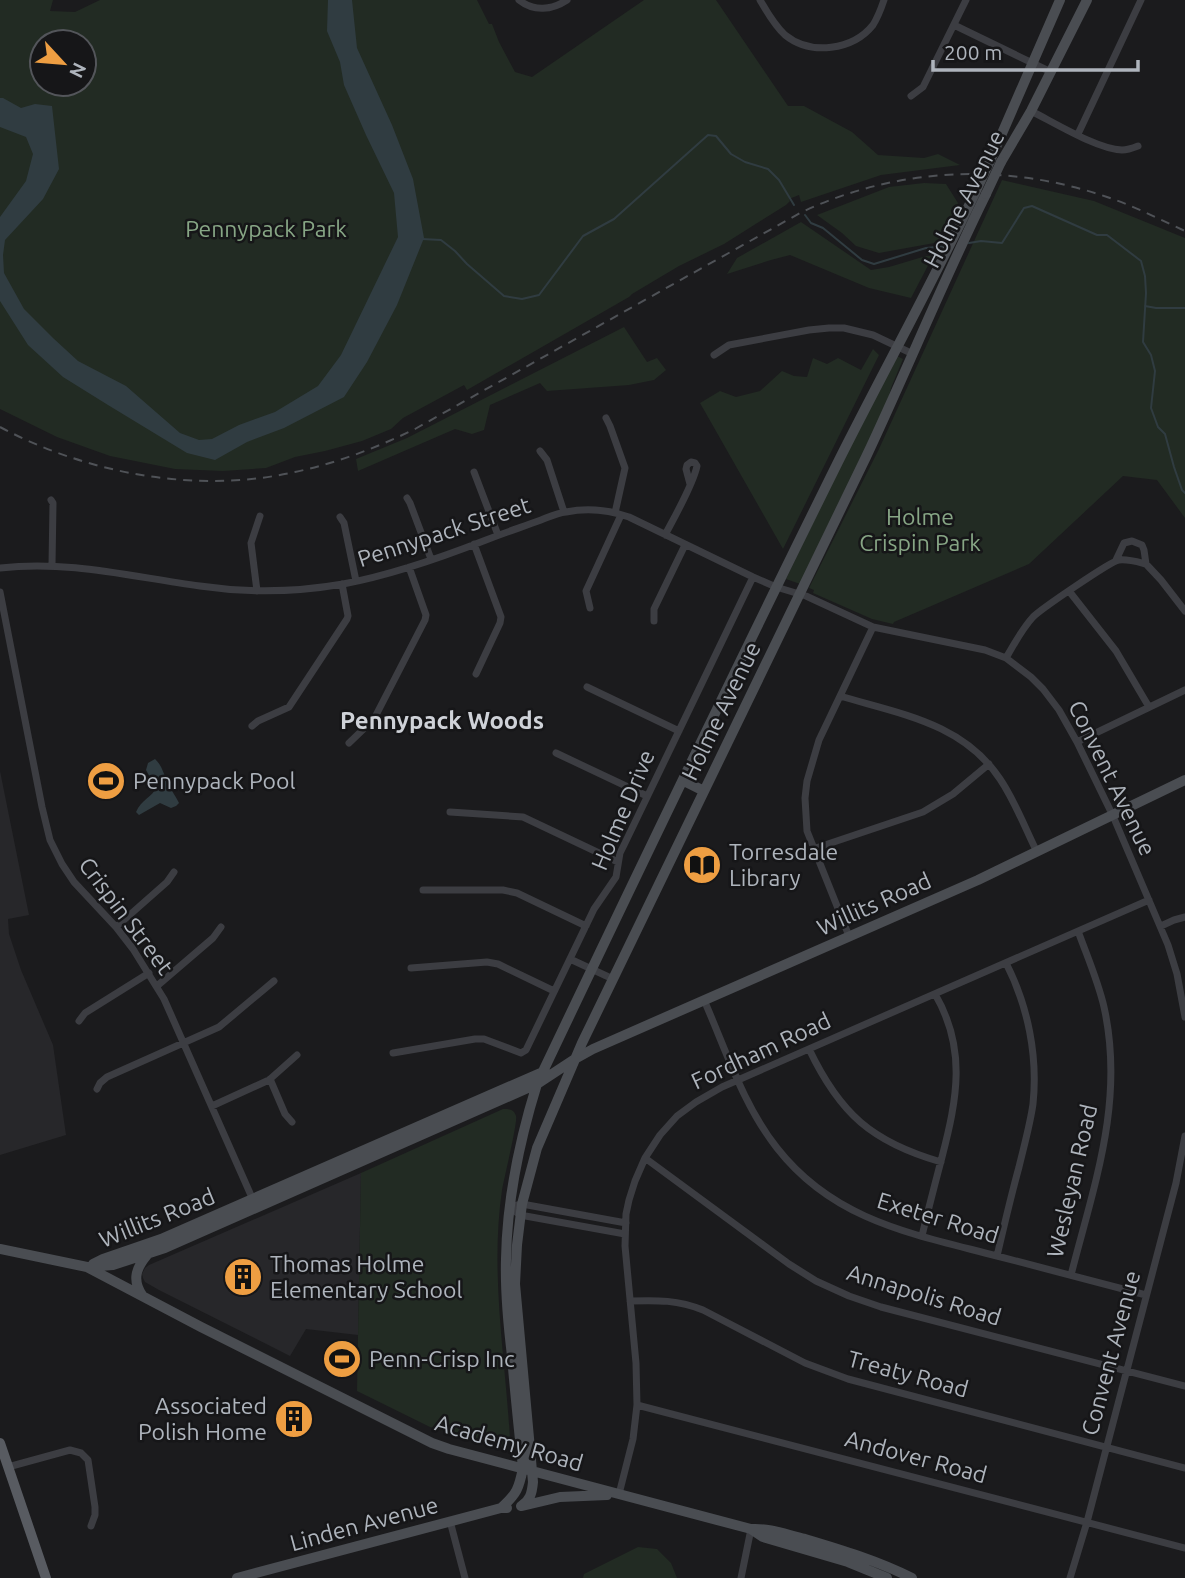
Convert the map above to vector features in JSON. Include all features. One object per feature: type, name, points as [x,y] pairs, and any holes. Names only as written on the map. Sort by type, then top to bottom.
[{"type":"main road","name":"Holme Avenue","points":[[527,1470],[515,1296],[516,1258],[521,1210],[537,1148],[613,979],[881,426],[913,354],[956,233],[996,161],[1032,63],[1060,0]]},
{"type":"main road","name":"Holme Avenue","points":[[996,161],[1031,111],[1087,0]]},
{"type":"main road","name":"Holme Avenue","points":[[527,1470],[506,1296],[506,1261],[509,1208],[518,1152],[537,1084],[776,587],[896,346],[967,231],[980,194]]},
{"type":"main road","name":"Willits Road","points":[[87,1268],[103,1259],[161,1240],[255,1203],[537,1084],[606,1043],[1037,852],[1185,780]]},
{"type":"main road","points":[[684,781],[704,791]]},
{"type":"main road","name":"Willits Road","points":[[87,1268],[113,1265],[147,1255],[543,1071],[575,1059]]},
{"type":"main road","name":"Academy Road","points":[[0,1249],[87,1268],[422,1438],[449,1449],[751,1530],[763,1537],[848,1562],[887,1578]]},
{"type":"main road","points":[[143,1297],[137,1287],[136,1276],[147,1255]]},
{"type":"main road","points":[[0,1443],[46,1578]]},
{"type":"main road","points":[[521,1506],[527,1502],[532,1492],[527,1470]]},
{"type":"main road","points":[[501,1507],[518,1491],[527,1470]]},
{"type":"main road","name":"Linden Avenue","points":[[237,1578],[501,1507],[521,1506],[560,1497],[619,1494]]},
{"type":"main road","name":"Academy Road","points":[[751,1530],[765,1529],[838,1549],[912,1578]]},
{"type":"street","points":[[519,0],[532,7],[544,9],[559,6],[567,0]]},
{"type":"street","points":[[760,0],[784,33],[804,45],[817,48],[839,46],[863,34],[873,24],[884,0]]},
{"type":"street","points":[[911,96],[923,87],[966,0]]},
{"type":"street","points":[[1078,134],[1141,0]]},
{"type":"street","points":[[954,25],[1051,72]]},
{"type":"street","points":[[1031,111],[1092,141],[1119,150],[1138,146]]},
{"type":"street","points":[[714,355],[729,345],[829,328],[873,335],[913,354]]},
{"type":"street","points":[[590,608],[586,591],[618,514],[625,468],[606,418]]},
{"type":"street","points":[[540,451],[547,460],[564,512]]},
{"type":"street","points":[[474,472],[498,536]]},
{"type":"street","points":[[665,535],[690,484]]},
{"type":"street","points":[[407,499],[431,559]]},
{"type":"street","points":[[51,500],[52,565]]},
{"type":"street","name":"Pennypack Street","points":[[0,568],[52,565],[103,570],[201,586],[257,591],[298,589],[342,584],[409,567],[564,512],[596,511],[618,514],[753,577],[800,595]]},
{"type":"street","points":[[257,591],[251,544],[260,516]]},
{"type":"street","points":[[340,517],[344,523],[356,581]]},
{"type":"street","points":[[1006,658],[1033,617],[1116,560],[1124,543],[1132,541],[1142,545],[1146,564]]},
{"type":"street","points":[[474,544],[501,617],[477,674]]},
{"type":"street","points":[[654,621],[654,609],[685,545]]},
{"type":"street","points":[[1116,560],[1146,564],[1185,611]]},
{"type":"street","points":[[349,743],[374,719],[425,620],[426,615],[409,567]]},
{"type":"street","name":"Holme Drive","points":[[393,1053],[475,1039],[484,1039],[521,1053],[526,1050],[594,909],[616,877],[624,845],[753,577]]},
{"type":"street","points":[[252,726],[289,707],[347,619],[342,584]]},
{"type":"street","points":[[1069,591],[1116,651],[1149,707]]},
{"type":"street","name":"Crispin Street","points":[[0,592],[50,840],[68,875],[116,927],[157,986],[255,1203]]},
{"type":"street","name":"Convent Avenue","points":[[800,595],[873,627],[962,644],[1006,658],[1031,677],[1052,699],[1077,742],[1113,816],[1161,926],[1177,974],[1185,1017]]},
{"type":"street","points":[[849,936],[807,831],[807,781],[819,740],[873,627]]},
{"type":"street","points":[[587,687],[679,731]]},
{"type":"street","points":[[1077,742],[1185,690]]},
{"type":"street","points":[[840,696],[933,724],[965,741],[989,764],[1006,788],[1037,852]]},
{"type":"street","points":[[556,753],[647,796]]},
{"type":"street","points":[[813,849],[923,812],[953,794],[989,764]]},
{"type":"street","points":[[450,813],[523,817],[618,862]]},
{"type":"street","points":[[116,927],[167,882],[174,872]]},
{"type":"street","points":[[423,890],[503,890],[517,893],[586,926]]},
{"type":"street","name":"Fordham Road","points":[[619,1494],[633,1439],[637,1405],[636,1363],[625,1246],[626,1223],[635,1181],[645,1158],[660,1135],[677,1116],[722,1087],[1149,900]]},
{"type":"street","points":[[1161,926],[1185,917]]},
{"type":"street","points":[[157,986],[214,938],[221,927]]},
{"type":"street","name":"Wesleyan Road","points":[[1070,1275],[1104,1149],[1111,1094],[1111,1066],[1104,1007],[1078,931]]},
{"type":"street","points":[[570,959],[613,979]]},
{"type":"street","points":[[411,968],[487,962],[498,964],[554,991]]},
{"type":"street","points":[[997,1256],[1028,1131],[1034,1082],[1031,1037],[1026,1015],[1016,983],[1006,963]]},
{"type":"street","points":[[79,1021],[85,1013],[149,973]]},
{"type":"street","points":[[97,1089],[107,1077],[225,1023],[274,981]]},
{"type":"street","points":[[922,1236],[953,1112],[957,1070],[950,1028],[935,993]]},
{"type":"street","name":"Exeter Road","points":[[704,1000],[762,1127],[778,1149],[824,1193],[856,1213],[880,1223],[1146,1295]]},
{"type":"street","points":[[809,1049],[831,1090],[857,1120],[902,1150],[941,1162]]},
{"type":"street","points":[[212,1106],[270,1079],[297,1055]]},
{"type":"street","points":[[270,1079],[285,1114],[292,1122]]},
{"type":"street","name":"Convent Avenue","points":[[1070,1578],[1176,1183],[1185,1136]]},
{"type":"street","name":"Annapolis Road","points":[[645,1158],[789,1264],[816,1281],[849,1296],[881,1307],[1185,1386]]},
{"type":"street","points":[[509,1208],[626,1223]]},
{"type":"street","points":[[521,1210],[625,1234]]},
{"type":"street","name":"Treaty Road","points":[[630,1301],[670,1301],[687,1304],[704,1310],[805,1363],[848,1379],[1185,1468]]},
{"type":"street","name":"Andover Road","points":[[637,1405],[1185,1548]]},
{"type":"street","points":[[8,1467],[70,1450],[81,1453],[88,1460],[95,1507],[91,1526]]},
{"type":"street","points":[[450,1521],[465,1578]]},
{"type":"street","points":[[741,1578],[751,1530]]},
{"type":"shaded area","points":[[328,0],[352,0],[357,48],[413,179],[424,238],[397,305],[367,362],[344,397],[284,428],[247,442],[215,460],[187,453],[63,377],[28,345],[0,301],[0,217],[26,181],[33,154],[26,137],[0,127],[0,98],[21,108],[35,104],[52,106],[59,169],[43,199],[5,240],[4,273],[24,309],[78,361],[126,386],[180,433],[199,440],[212,439],[239,425],[275,412],[318,386],[341,355],[398,237],[394,193],[344,85],[340,62],[327,31]]},
{"type":"shaded area","points":[[155,759],[179,803],[171,808],[160,803],[139,815],[136,812],[138,808],[156,788],[146,770],[148,763]]},
{"type":"shaded area","name":"Pennypack Pool","points":[[104,767],[118,774],[106,794],[96,789]]},
{"type":"shaded area","points":[[0,771],[29,915],[8,919],[9,934],[21,970],[53,1045],[66,1135],[0,1155]]},
{"type":"shaded area","points":[[361,1173],[358,1335],[306,1329],[290,1356],[159,1290],[143,1278],[142,1274],[149,1265]]},
{"type":"green space","name":"Pennypack Park","points":[[0,0],[53,0],[50,11],[75,12],[100,0],[477,0],[515,72],[532,77],[644,0],[716,0],[788,106],[804,106],[852,132],[878,155],[924,158],[938,154],[960,165],[881,175],[801,202],[799,195],[789,199],[786,205],[724,244],[679,266],[467,390],[464,385],[403,418],[391,429],[362,441],[295,457],[266,468],[223,471],[175,469],[110,456],[57,437],[0,409]]},
{"type":"green space","name":"Holme Crispin Park","points":[[1002,180],[1094,201],[1185,238],[1185,518],[1157,480],[1123,476],[1029,564],[893,624],[872,619],[813,593],[814,590],[809,588],[879,449]]},
{"type":"green space","points":[[924,183],[946,184],[958,203],[940,242],[879,253],[856,246],[817,215],[889,187]]},
{"type":"green space","points":[[801,222],[871,270],[933,256],[911,298],[869,288],[790,255],[727,274],[737,258]]},
{"type":"green space","points":[[624,327],[647,362],[657,358],[666,370],[654,380],[629,385],[547,391],[540,383],[490,405],[484,430],[472,434],[455,429],[358,471],[356,459],[407,438]]},
{"type":"green space","points":[[873,349],[879,355],[783,549],[700,403],[720,391],[736,397],[760,391],[782,371],[807,377],[813,358],[827,364],[838,358],[861,370]]},
{"type":"green space","points":[[897,356],[903,359],[886,408],[800,584],[786,579],[866,412]]},
{"type":"green space","points":[[503,1109],[513,1111],[516,1120],[502,1190],[497,1252],[510,1438],[507,1444],[500,1447],[430,1427],[357,1391],[361,1173]]},
{"type":"green space","points":[[638,1547],[657,1549],[671,1563],[677,1578],[583,1578],[584,1574]]},
{"type":"waterway","points":[[422,239],[441,240],[504,296],[522,299],[539,295],[583,236],[614,219],[708,135],[716,136],[731,154],[745,162],[768,169],[779,180],[794,205]]},
{"type":"waterway","points":[[969,243],[1002,243],[1024,208],[1032,206],[1097,235],[1107,235],[1141,261],[1146,293],[1143,342],[1151,355],[1155,371],[1151,408],[1158,427],[1165,434],[1185,493]]},
{"type":"waterway","points":[[805,215],[811,223],[823,228],[862,260],[874,264],[926,248],[946,246]]},
{"type":"waterway","points":[[1145,306],[1185,308]]},
{"type":"railway","points":[[0,427],[69,457],[106,468],[182,480],[258,478],[326,464],[415,429],[800,213],[874,186],[913,178],[952,175],[1030,178],[1069,186],[1117,201],[1185,231]]},
{"type":"place","name":"Pennypack Pool","points":[[106,781]]},
{"type":"place","name":"Torresdale Library","points":[[702,865]]},
{"type":"place","name":"Thomas Holme Elementary School","points":[[243,1277]]},
{"type":"place","name":"Penn-Crisp Inc","points":[[342,1359]]},
{"type":"place","name":"Associated Polish Home","points":[[294,1419]]},
{"type":"district","name":"Pennypack Woods","points":[[442,721]]}]
